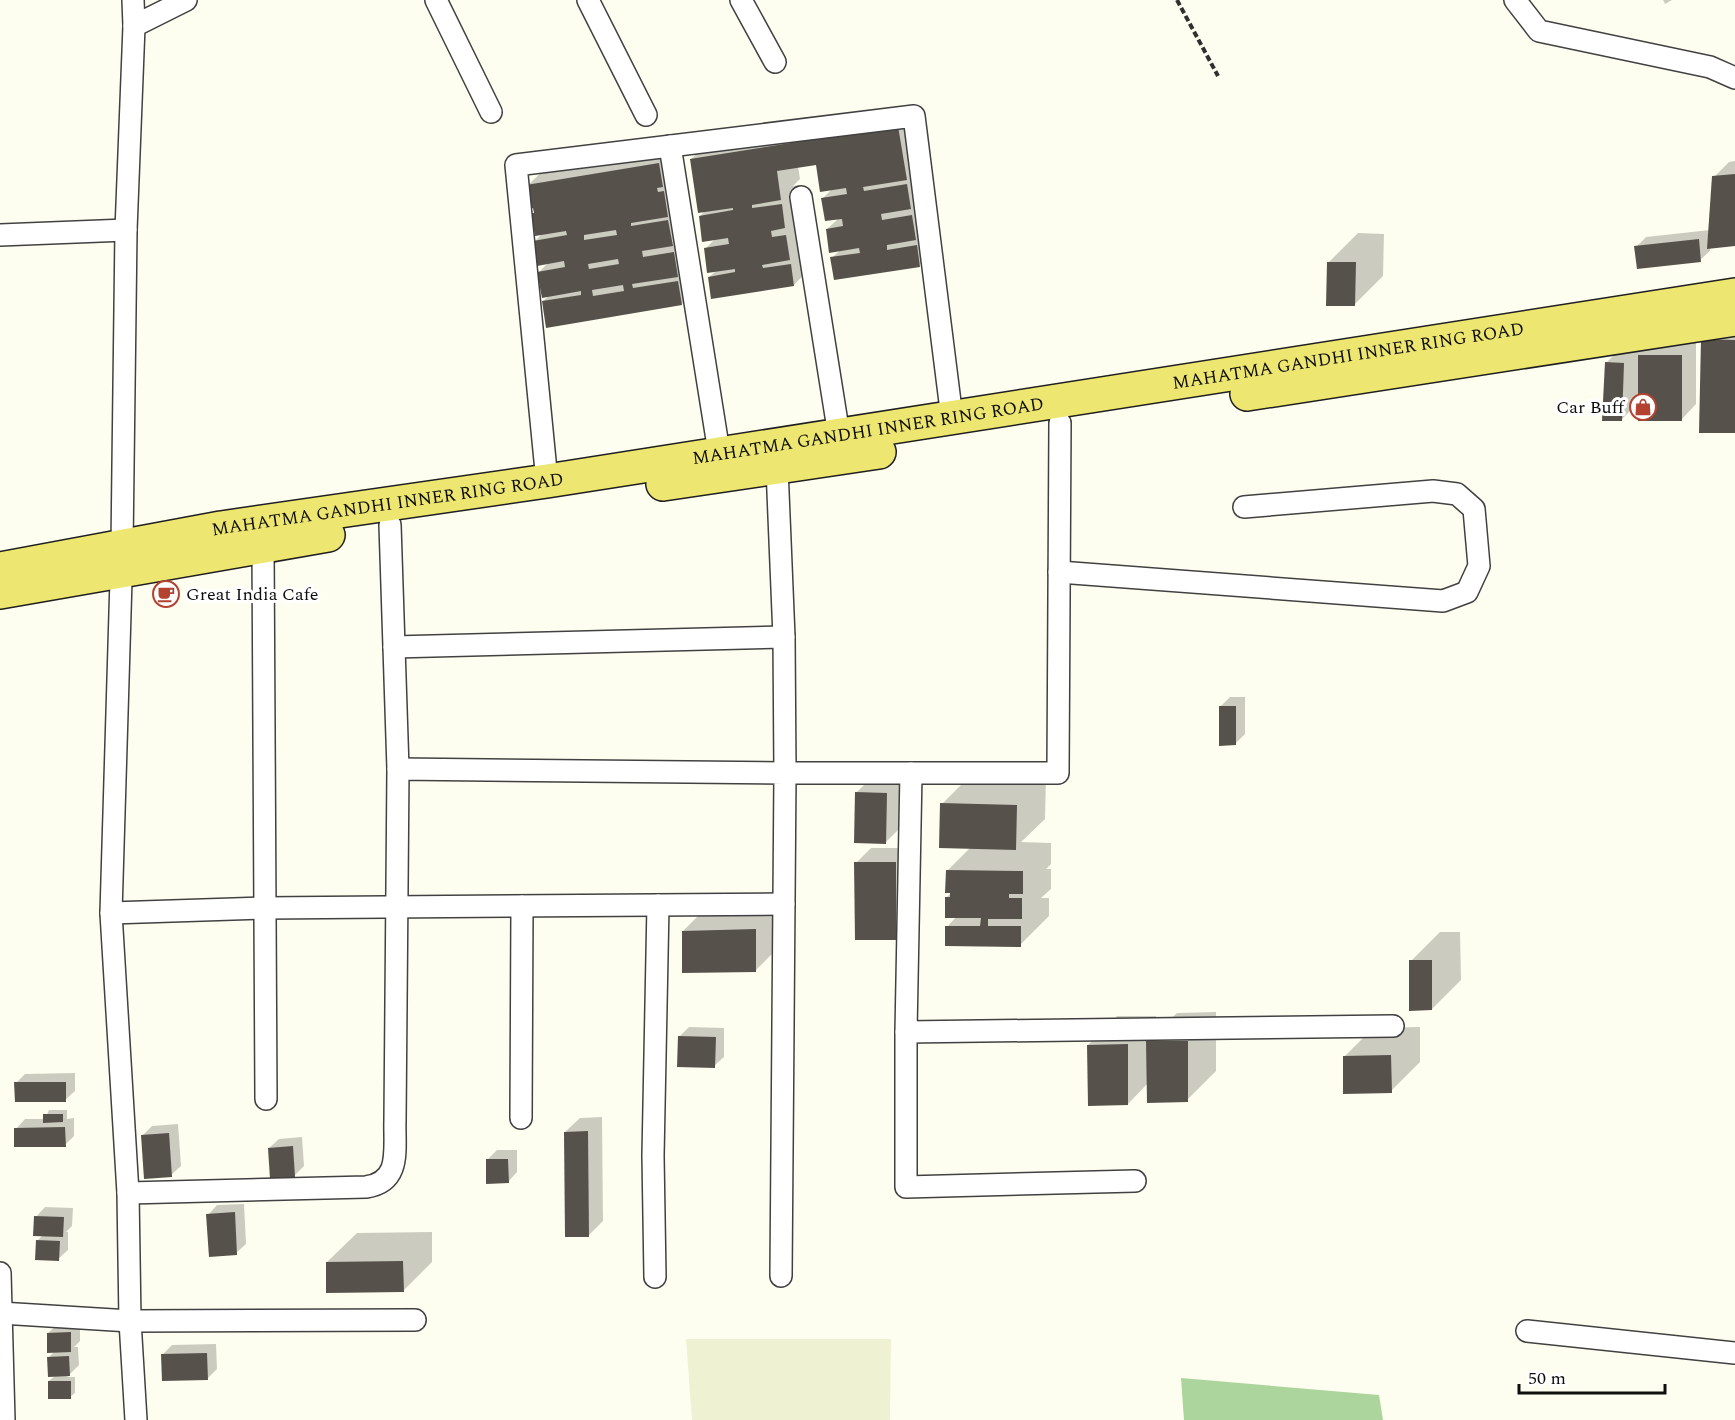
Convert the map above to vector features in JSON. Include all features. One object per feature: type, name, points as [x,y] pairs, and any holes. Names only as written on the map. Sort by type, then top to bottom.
[{"type":"main road","name":"MAHATMA GANDHI INNER RING ROAD","points":[[0,592],[221,528],[547,481],[719,452],[952,418],[1735,295]]},
{"type":"main road","name":"MAHATMA GANDHI INNER RING ROAD","points":[[0,569],[263,546],[1735,319]]},
{"type":"street","points":[[133,0],[111,913],[128,1193],[130,1321],[136,1420]]},
{"type":"street","points":[[134,26],[186,0]]},
{"type":"street","points":[[436,0],[491,112]]},
{"type":"street","points":[[588,0],[646,115]]},
{"type":"street","points":[[741,0],[775,62]]},
{"type":"street","points":[[1515,0],[1539,31],[1710,67],[1735,78]]},
{"type":"street","points":[[547,481],[516,165],[915,116],[952,418]]},
{"type":"street","points":[[670,146],[719,452]]},
{"type":"street","points":[[801,198],[839,435]]},
{"type":"street","points":[[0,236],[126,230]]},
{"type":"street","points":[[398,769],[1058,773],[1060,423]]},
{"type":"street","points":[[777,468],[784,637],[785,772],[781,1276]]},
{"type":"street","points":[[1059,572],[1443,601],[1467,592],[1479,566],[1474,509],[1457,494],[1433,491],[1244,507]]},
{"type":"street","points":[[128,1193],[366,1187],[380,1185],[388,1177],[394,1165],[398,769],[390,525]]},
{"type":"street","points":[[263,546],[266,1100]]},
{"type":"street","points":[[394,647],[784,637]]},
{"type":"street","points":[[911,773],[906,1032],[906,1187],[1136,1181]]},
{"type":"street","points":[[111,913],[264,908],[784,904]]},
{"type":"street","points":[[655,1277],[653,1156],[658,905]]},
{"type":"street","points":[[521,1118],[522,906]]},
{"type":"street","points":[[906,1032],[1393,1026]]},
{"type":"street","points":[[0,1273],[4,1420]]},
{"type":"street","points":[[1,1313],[130,1321],[415,1320]]},
{"type":"street","points":[[1527,1330],[1735,1353]]},
{"type":"path","points":[[1177,0],[1218,76]]},
{"type":"green space","points":[[686,1339],[891,1339],[890,1420],[692,1420]]},
{"type":"green space","points":[[1181,1378],[1379,1395],[1383,1420],[1184,1420]]},
{"type":"building","points":[[898,126],[907,180],[863,187],[864,191],[907,184],[911,209],[881,214],[882,220],[912,215],[916,240],[887,245],[887,250],[917,245],[920,267],[834,280],[830,257],[860,253],[859,248],[829,253],[826,229],[843,226],[842,219],[825,221],[821,198],[847,194],[846,188],[820,192],[816,165],[777,171],[781,200],[752,205],[752,208],[782,204],[785,228],[771,231],[772,237],[786,235],[790,260],[762,265],[763,268],[791,264],[794,286],[711,299],[708,277],[735,272],[735,269],[707,273],[704,248],[729,244],[728,238],[702,242],[699,216],[733,210],[733,208],[698,213],[690,159]]},
{"type":"building","points":[[659,163],[663,187],[657,188],[658,192],[664,191],[668,217],[631,223],[631,226],[668,220],[673,246],[642,251],[643,257],[674,252],[678,277],[632,284],[633,288],[678,281],[682,305],[546,328],[542,301],[581,295],[581,291],[542,298],[537,272],[565,267],[564,261],[537,266],[533,241],[567,235],[566,231],[535,236],[531,213],[534,213],[533,208],[530,209],[526,185]],"holes":[[[616,230],[617,235],[584,240],[584,235]],[[618,259],[619,264],[589,269],[588,264]],[[623,285],[624,291],[593,296],[592,290]]]},
{"type":"building","points":[[1735,174],[1735,246],[1707,249],[1712,176]]},
{"type":"building","points":[[1699,239],[1701,262],[1637,269],[1634,246]]},
{"type":"building","points":[[1327,262],[1356,262],[1355,306],[1326,306]]},
{"type":"building","points":[[1701,339],[1735,340],[1735,433],[1699,433]]},
{"type":"building","points":[[1638,355],[1682,355],[1682,421],[1638,421]]},
{"type":"building","points":[[1605,362],[1624,363],[1622,421],[1602,421]]},
{"type":"building","points":[[1219,706],[1236,706],[1236,745],[1219,746]]},
{"type":"building","points":[[855,792],[887,793],[886,844],[854,843]]},
{"type":"building","points":[[940,803],[1017,805],[1016,850],[939,848]]},
{"type":"building","points":[[854,862],[896,862],[896,940],[855,940]]},
{"type":"building","points":[[946,870],[1023,871],[1023,894],[1009,894],[1009,898],[1022,898],[1022,919],[988,919],[988,926],[1021,926],[1021,947],[945,946],[945,926],[980,926],[981,918],[945,918],[945,897],[950,897],[950,893],[945,893]]},
{"type":"building","points":[[756,929],[756,972],[682,973],[682,931]]},
{"type":"building","points":[[1409,960],[1432,960],[1432,1010],[1409,1011]]},
{"type":"building","points":[[678,1036],[716,1037],[715,1068],[677,1067]]},
{"type":"building","points":[[1146,1041],[1188,1041],[1188,1102],[1147,1103]]},
{"type":"building","points":[[1128,1044],[1128,1105],[1088,1106],[1087,1045]]},
{"type":"building","points":[[1391,1055],[1392,1093],[1343,1094],[1343,1056]]},
{"type":"building","points":[[14,1082],[66,1082],[66,1102],[15,1102]]},
{"type":"building","points":[[43,1114],[63,1114],[63,1122],[43,1123]]},
{"type":"building","points":[[65,1127],[66,1147],[14,1147],[14,1128]]},
{"type":"building","points":[[588,1131],[589,1237],[565,1237],[564,1132]]},
{"type":"building","points":[[169,1133],[172,1177],[144,1179],[141,1135]]},
{"type":"building","points":[[293,1146],[295,1177],[270,1179],[268,1148]]},
{"type":"building","points":[[486,1159],[508,1159],[509,1183],[486,1184]]},
{"type":"building","points":[[235,1212],[237,1255],[209,1257],[206,1214]]},
{"type":"building","points":[[34,1216],[64,1217],[63,1237],[33,1236]]},
{"type":"building","points":[[36,1240],[60,1241],[59,1261],[35,1260]]},
{"type":"building","points":[[403,1261],[404,1292],[326,1293],[326,1262]]},
{"type":"building","points":[[71,1332],[71,1352],[47,1353],[47,1333]]},
{"type":"building","points":[[207,1353],[208,1380],[162,1381],[161,1354]]},
{"type":"building","points":[[69,1356],[70,1376],[48,1377],[47,1357]]},
{"type":"building","points":[[48,1381],[71,1381],[71,1399],[48,1399]]},
{"type":"place","name":"Car Buff","points":[[1643,407]]},
{"type":"place","name":"Great India Cafe","points":[[166,594]]}]
